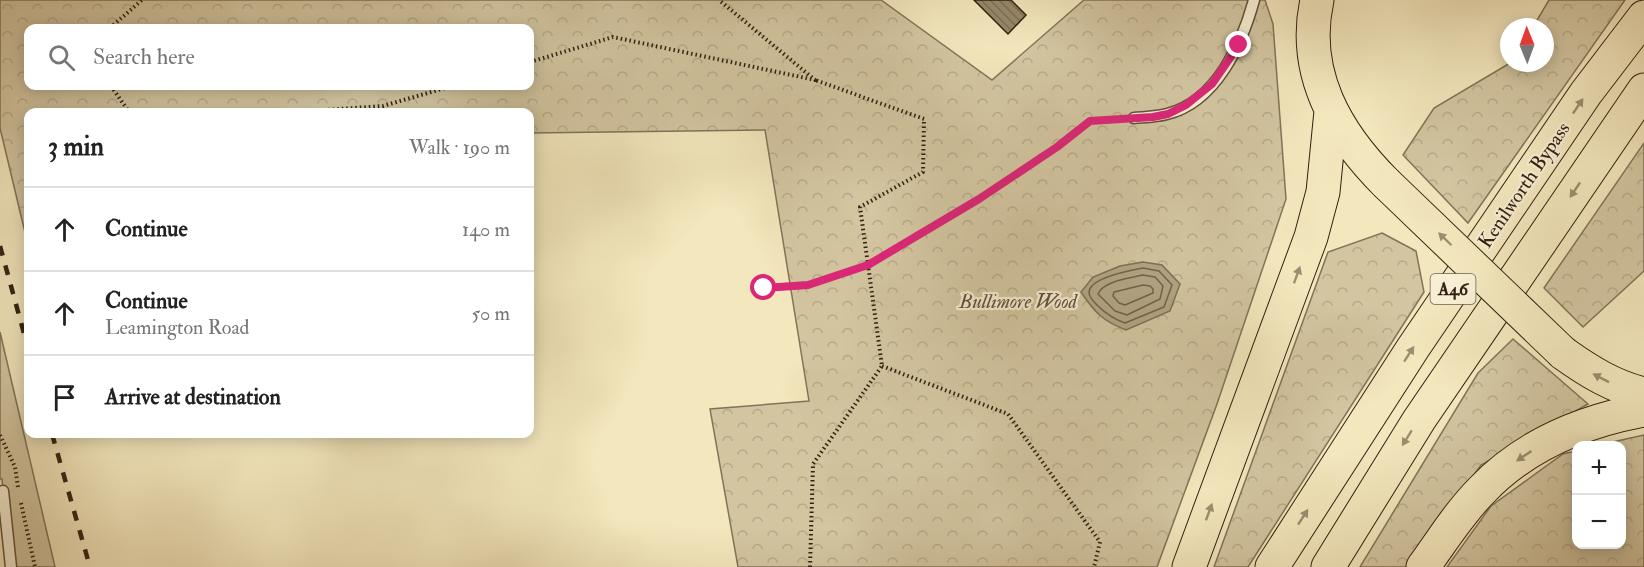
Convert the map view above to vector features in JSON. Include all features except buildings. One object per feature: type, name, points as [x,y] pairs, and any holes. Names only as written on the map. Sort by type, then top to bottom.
[{"type":"highway","points":[[1317,0],[1313,29],[1314,58],[1331,111],[1340,129],[1354,148],[1386,183],[1563,353],[1588,371],[1617,386],[1644,394]]},
{"type":"highway","name":"Kenilworth Bypass","points":[[1272,567],[1413,348],[1586,93],[1644,17]]},
{"type":"highway","name":"A46","points":[[1328,567],[1419,420],[1644,90]]},
{"type":"highway","points":[[1189,567],[1311,237],[1323,192],[1331,111]]},
{"type":"highway","points":[[1423,567],[1451,527],[1481,491],[1503,470],[1529,452],[1564,433],[1600,419],[1644,410]]},
{"type":"lane","points":[[1134,118],[1168,114],[1186,105],[1212,84],[1239,45],[1254,0]]},
{"type":"lane","points":[[3,491],[11,567]]},
{"type":"path","points":[[115,24],[142,0]]},
{"type":"path","points":[[719,0],[815,80]]},
{"type":"path","points":[[534,61],[613,38],[815,80],[924,119],[923,172],[860,207],[882,366],[813,464],[810,567]]},
{"type":"path","points":[[114,90],[126,108]]},
{"type":"path","points":[[354,108],[382,106],[438,90]]},
{"type":"path","points":[[764,288],[808,285],[868,265],[979,199],[1057,147],[1090,121],[1134,118]]},
{"type":"path","points":[[882,366],[1008,414],[1100,542],[1094,567]]},
{"type":"green space","name":"Bullimore Wood","points":[[0,0],[881,0],[992,80],[1084,0],[1265,0],[1273,24],[1286,199],[1217,404],[1157,567],[738,567],[710,409],[809,401],[765,130],[534,133],[534,108],[24,108],[24,228],[0,128]]},
{"type":"green space","points":[[1549,0],[1625,0],[1468,223],[1403,155],[1434,108],[1500,69],[1500,72],[1554,72],[1554,18],[1538,18]]},
{"type":"green space","points":[[1644,143],[1644,271],[1583,327],[1544,288]]},
{"type":"green space","points":[[1382,233],[1416,251],[1424,292],[1248,567],[1214,567],[1328,252]]},
{"type":"green space","points":[[0,332],[55,567],[11,567],[2,479],[0,479]]},
{"type":"green space","points":[[1513,339],[1588,404],[1481,465],[1406,567],[1360,567],[1478,373]]},
{"type":"green space","points":[[1644,435],[1644,567],[1447,567],[1491,506],[1563,454],[1572,452],[1572,549],[1626,549],[1626,441],[1617,441]]},
{"type":"water","points":[[1143,262],[1162,265],[1180,284],[1170,311],[1126,330],[1100,316],[1081,292],[1093,277],[1120,266]]},
{"type":"railway","points":[[0,246],[24,333]]},
{"type":"railway","points":[[53,438],[90,567]]},
{"type":"route","points":[[764,288],[808,285],[868,265],[979,199],[1057,147],[1090,121],[1153,117],[1168,114],[1186,105],[1212,84],[1239,45]]}]
